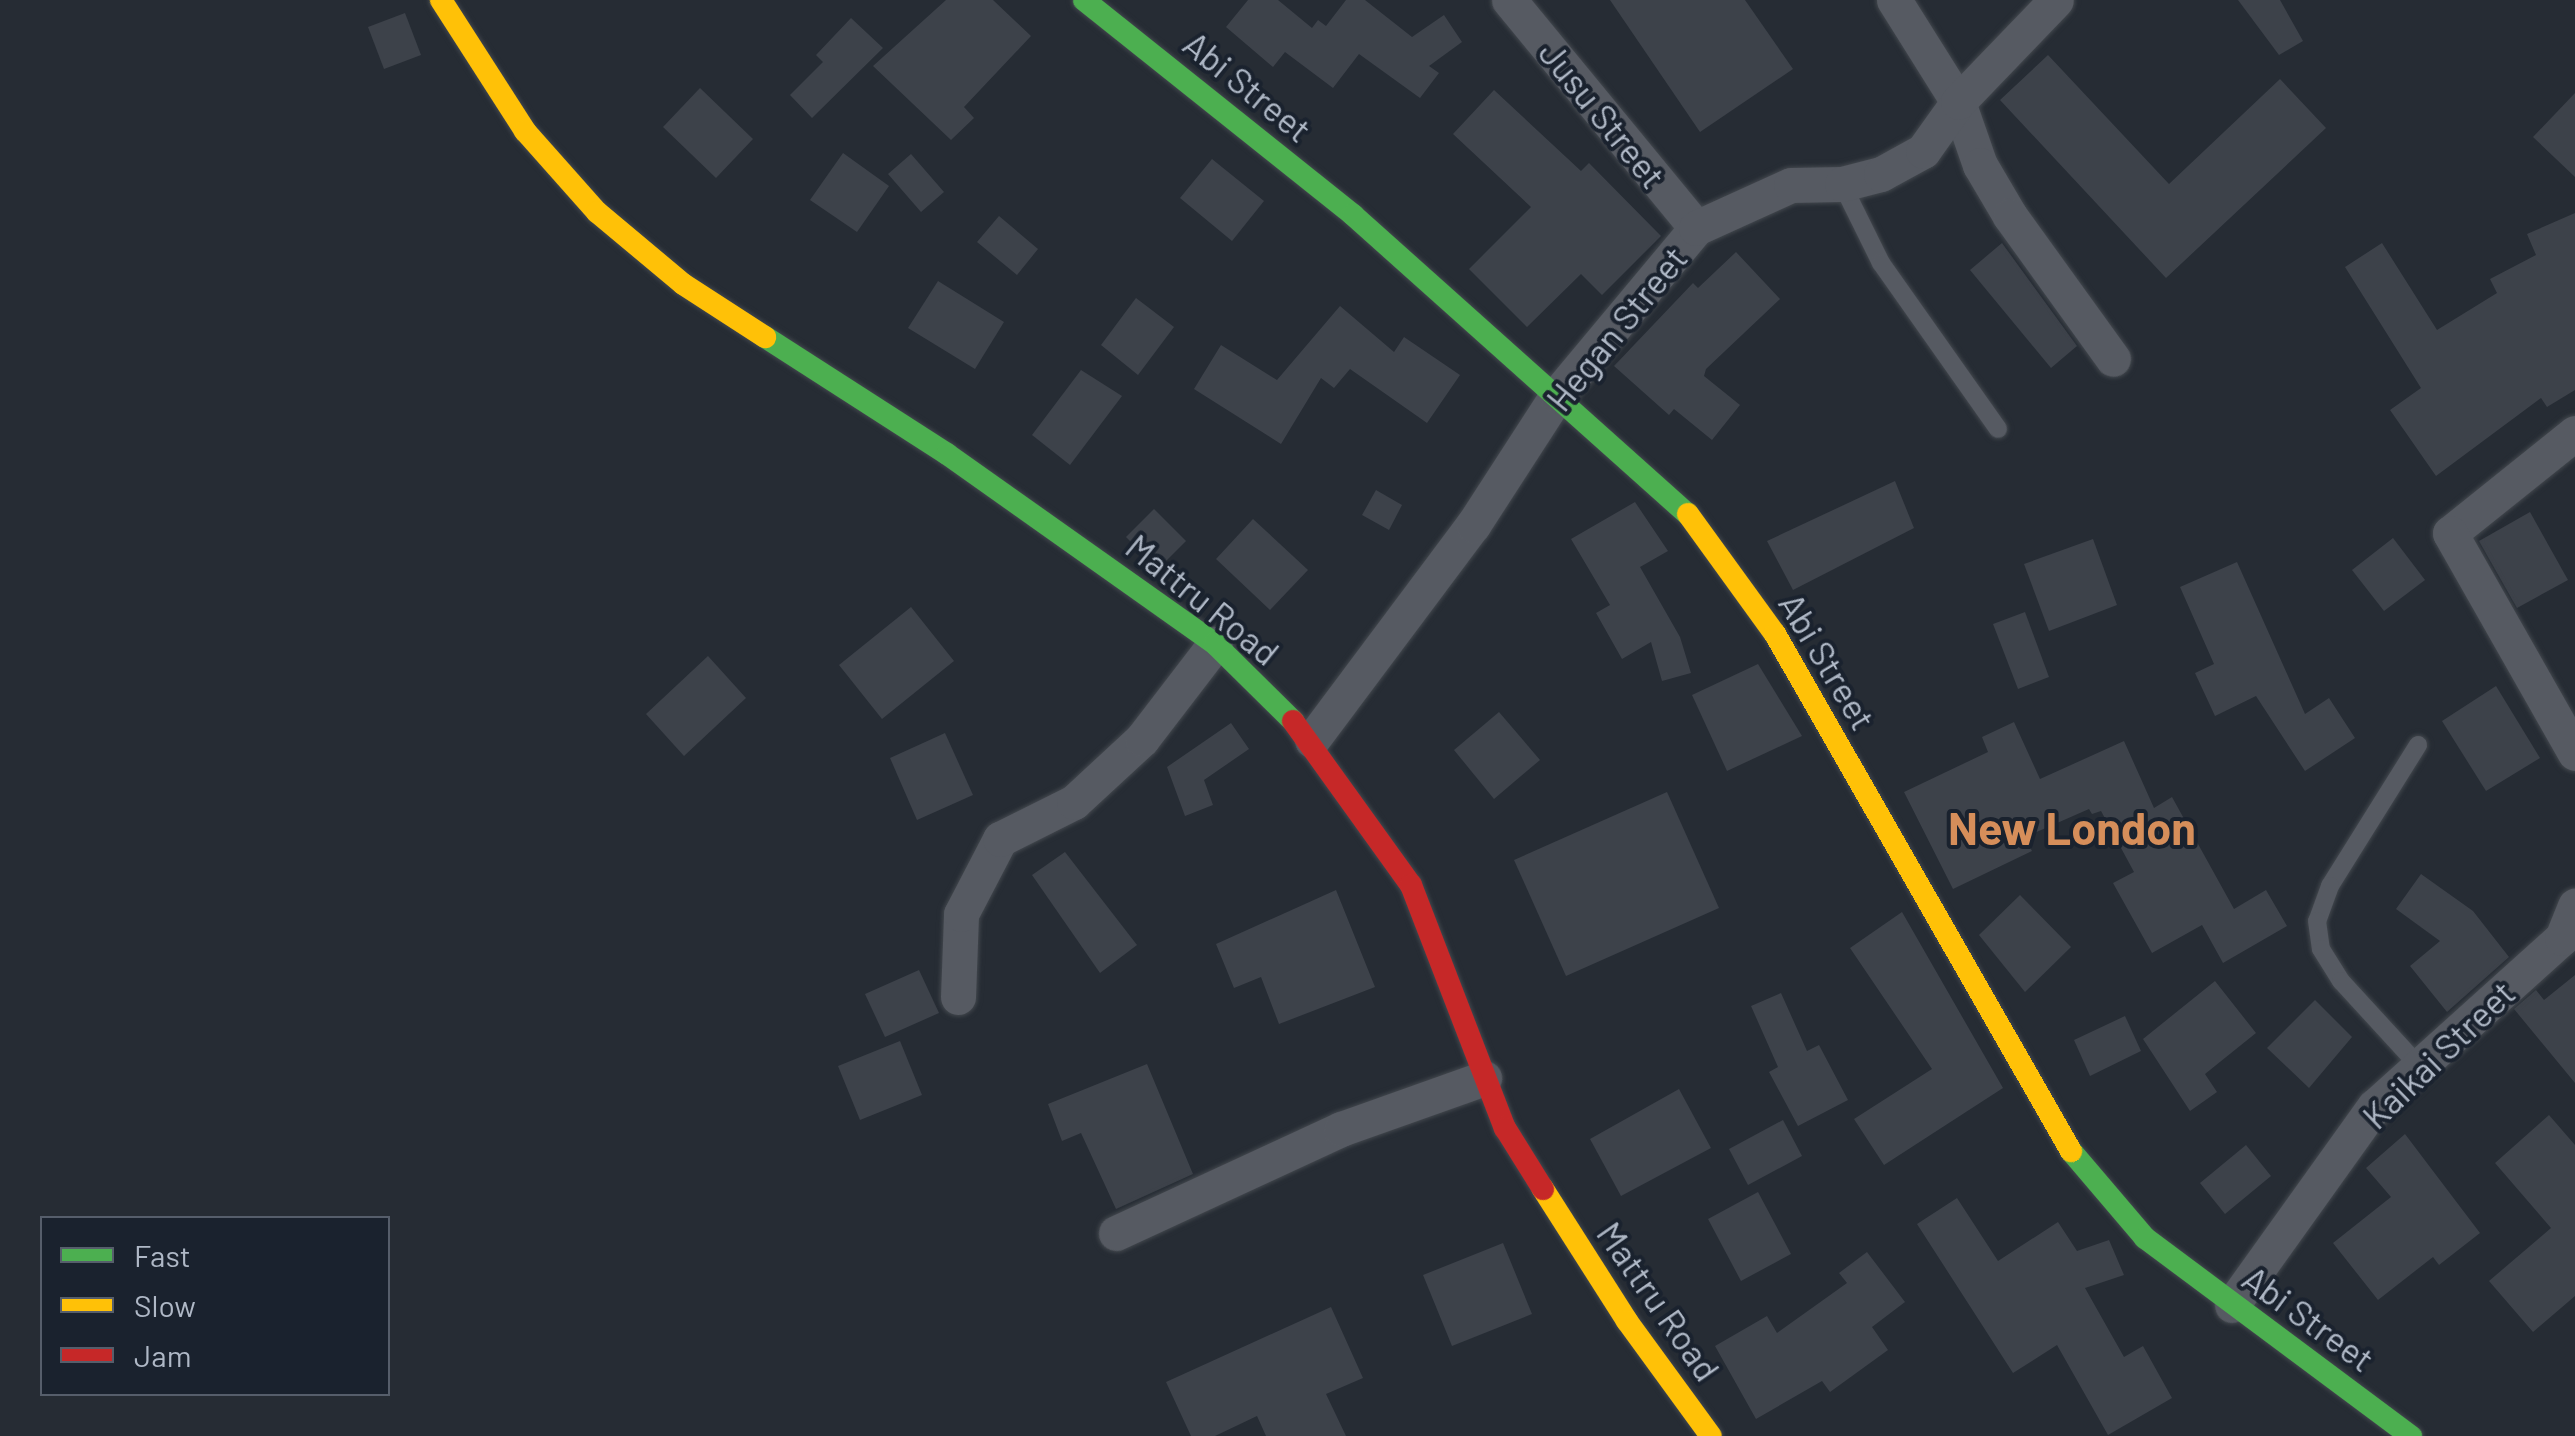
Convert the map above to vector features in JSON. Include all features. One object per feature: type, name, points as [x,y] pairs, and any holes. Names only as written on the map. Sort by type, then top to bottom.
[{"type":"street","name":"Mattru Road","points":[[441,0],[525,130],[597,212],[683,284],[946,454],[1215,644],[1312,740],[1412,886],[1505,1128],[1562,1221],[1712,1436]]},
{"type":"street","name":"Abi Street","points":[[1084,0],[1353,214],[1684,508],[1774,634],[2080,1169],[2144,1238],[2411,1436]]},
{"type":"street","name":"Jusu Street","points":[[1509,0],[1696,228]]},
{"type":"street","points":[[1894,0],[1958,102],[1980,165],[2010,216],[2114,359]]},
{"type":"street","name":"Hegan Street","points":[[1312,740],[1473,525],[1558,395],[1696,228],[1792,185],[1842,184],[1881,174],[1923,151],[1958,102],[2056,0]]},
{"type":"street","points":[[2575,432],[2450,533],[2575,753]]},
{"type":"street","points":[[958,998],[961,914],[1000,840],[1088,789],[1142,739],[1215,644]]},
{"type":"street","name":"Kaikai Street","points":[[2232,1305],[2374,1107],[2562,938],[2575,905]]},
{"type":"street","points":[[1116,1233],[1341,1129],[1484,1078]]},
{"type":"lane","points":[[1842,184],[1881,263],[1998,429]]},
{"type":"lane","points":[[2418,745],[2330,886],[2317,922],[2321,949],[2341,981],[2420,1066]]},
{"type":"building","points":[[946,0],[993,0],[1031,36],[964,107],[974,118],[951,140],[873,66]]},
{"type":"building","points":[[1248,0],[1278,0],[1312,28],[1318,20],[1326,26],[1346,0],[1365,0],[1412,37],[1444,15],[1462,42],[1429,66],[1439,73],[1420,98],[1359,54],[1333,88],[1285,52],[1273,67],[1226,27]]},
{"type":"building","points":[[1610,0],[1745,0],[1793,69],[1700,132]]},
{"type":"building","points":[[2238,0],[2280,0],[2303,41],[2279,55]]},
{"type":"building","points":[[405,13],[421,55],[384,69],[368,27]]},
{"type":"building","points":[[851,18],[883,48],[812,118],[790,95],[823,62],[816,55]]},
{"type":"building","points":[[2048,55],[2169,184],[2280,79],[2326,128],[2166,278],[2000,100]]},
{"type":"building","points":[[700,88],[753,139],[716,178],[663,127]]},
{"type":"building","points":[[1494,90],[1581,171],[1589,163],[1661,236],[1602,295],[1581,274],[1527,327],[1469,269],[1531,207],[1453,134]]},
{"type":"building","points":[[2575,93],[2575,177],[2533,137]]},
{"type":"building","points":[[843,153],[889,186],[857,232],[810,200]]},
{"type":"building","points":[[911,154],[944,192],[921,212],[888,174]]},
{"type":"building","points":[[1212,159],[1264,201],[1232,241],[1180,198]]},
{"type":"building","points":[[2575,213],[2575,390],[2547,407],[2541,398],[2436,476],[2390,410],[2421,388],[2345,267],[2382,243],[2437,330],[2497,293],[2490,279],[2536,255],[2527,234]]},
{"type":"building","points":[[999,216],[1038,249],[1017,275],[977,242]]},
{"type":"building","points":[[2002,243],[2077,346],[2051,368],[1970,270]]},
{"type":"building","points":[[1736,252],[1780,299],[1706,369],[1704,376],[1740,405],[1712,440],[1674,409],[1669,415],[1614,366],[1693,283],[1698,288]]},
{"type":"building","points":[[938,281],[1004,322],[975,369],[908,328]]},
{"type":"building","points":[[1136,298],[1174,327],[1138,375],[1101,345]]},
{"type":"building","points":[[1340,306],[1394,352],[1404,337],[1460,375],[1427,423],[1350,369],[1334,388],[1321,378],[1281,444],[1194,389],[1221,345],[1277,380]]},
{"type":"building","points":[[1081,370],[1122,396],[1070,465],[1032,435]]},
{"type":"building","points":[[1895,481],[1914,528],[1793,590],[1767,541]]},
{"type":"building","points":[[1376,490],[1402,505],[1389,530],[1362,515]]},
{"type":"building","points":[[1635,502],[1668,551],[1640,567],[1680,637],[1691,673],[1662,681],[1651,642],[1622,659],[1596,613],[1610,605],[1571,539]]},
{"type":"building","points":[[1154,509],[1186,541],[1158,569],[1126,537]]},
{"type":"building","points":[[2530,512],[2568,580],[2517,608],[2479,541]]},
{"type":"building","points":[[1253,519],[1308,570],[1270,610],[1216,559]]},
{"type":"building","points":[[2393,538],[2425,580],[2384,611],[2352,570]]},
{"type":"building","points":[[2093,539],[2117,605],[2049,631],[2024,564]]},
{"type":"building","points":[[2237,562],[2305,714],[2329,698],[2355,738],[2305,771],[2256,696],[2215,716],[2195,673],[2214,664],[2180,587]]},
{"type":"building","points":[[911,607],[954,661],[882,719],[839,665]]},
{"type":"building","points":[[2025,612],[2049,677],[2018,689],[1993,624]]},
{"type":"building","points":[[708,656],[746,698],[684,756],[646,714]]},
{"type":"building","points":[[1758,664],[1802,736],[1727,771],[1692,695]]},
{"type":"building","points":[[2496,686],[2540,758],[2486,791],[2442,721]]},
{"type":"building","points":[[1499,712],[1540,760],[1494,799],[1454,750]]},
{"type":"building","points":[[2014,722],[2040,779],[2124,741],[2154,808],[2172,797],[2234,909],[2266,890],[2287,926],[2223,963],[2202,925],[2152,953],[2113,883],[2134,872],[2101,811],[2092,814],[2089,809],[2025,837],[2032,851],[1953,889],[1904,792],[1988,752],[1982,737]]},
{"type":"building","points":[[1231,723],[1249,749],[1204,780],[1213,805],[1185,816],[1167,767]]},
{"type":"building","points":[[945,733],[973,795],[917,820],[890,758]]},
{"type":"building","points":[[1667,792],[1719,908],[1566,976],[1514,860]]},
{"type":"building","points":[[1065,852],[1137,945],[1100,973],[1032,875]]},
{"type":"building","points":[[2421,874],[2473,911],[2509,957],[2447,1012],[2410,966],[2440,941],[2396,909]]},
{"type":"building","points":[[1336,890],[1375,987],[1279,1024],[1261,977],[1234,988],[1216,944]]},
{"type":"building","points":[[2020,895],[2071,947],[2025,992],[1979,935]]},
{"type":"building","points":[[1902,912],[2003,1088],[1884,1165],[1854,1119],[1932,1069],[1850,948]]},
{"type":"building","points":[[919,970],[939,1013],[885,1037],[865,994]]},
{"type":"building","points":[[2575,975],[2575,1083],[2514,1009],[2536,990],[2544,1000]]},
{"type":"building","points":[[2215,981],[2256,1033],[2205,1074],[2217,1092],[2190,1111],[2143,1039]]},
{"type":"building","points":[[1781,993],[1807,1051],[1819,1045],[1848,1100],[1798,1126],[1769,1072],[1778,1067],[1751,1006]]},
{"type":"building","points":[[2315,1000],[2352,1037],[2309,1088],[2267,1048]]},
{"type":"building","points":[[2125,1016],[2141,1051],[2090,1076],[2074,1040]]},
{"type":"building","points":[[900,1041],[922,1095],[860,1120],[838,1066]]},
{"type":"building","points":[[1147,1064],[1193,1174],[1116,1209],[1081,1133],[1062,1141],[1048,1104]]},
{"type":"building","points":[[1679,1089],[1711,1148],[1621,1196],[1590,1139]]},
{"type":"building","points":[[2549,1115],[2575,1145],[2575,1296],[2533,1332],[2489,1281],[2551,1228],[2495,1163]]},
{"type":"building","points":[[1783,1120],[1802,1156],[1748,1185],[1729,1149]]},
{"type":"building","points":[[2405,1134],[2480,1233],[2439,1265],[2433,1257],[2378,1300],[2333,1243],[2391,1197],[2366,1168]]},
{"type":"building","points":[[2246,1145],[2271,1176],[2225,1214],[2200,1183]]},
{"type":"building","points":[[1758,1192],[1791,1254],[1741,1281],[1708,1219]]},
{"type":"building","points":[[1957,1198],[1998,1261],[2058,1222],[2077,1251],[2109,1240],[2124,1275],[2085,1288],[2124,1357],[2143,1346],[2172,1398],[2108,1435],[2057,1345],[2013,1373],[1917,1224]]},
{"type":"building","points":[[1503,1243],[1532,1314],[1452,1346],[1423,1275]]},
{"type":"building","points":[[1867,1252],[1905,1302],[1872,1327],[1888,1350],[1830,1392],[1822,1381],[1756,1419],[1715,1346],[1767,1316],[1777,1333],[1847,1283],[1839,1273]]},
{"type":"building","points":[[1331,1307],[1363,1378],[1326,1394],[1346,1436],[1266,1436],[1257,1416],[1215,1436],[1191,1436],[1166,1382]]},
{"type":"traffic: fast","points":[[1084,0],[1353,215],[1688,514]]},
{"type":"traffic: fast","points":[[765,337],[947,454],[1215,644],[1293,721]]},
{"type":"traffic: fast","points":[[2071,1151],[2145,1238],[2411,1436]]},
{"type":"traffic: slow","points":[[441,0],[525,131],[597,212],[683,284],[765,337]]},
{"type":"traffic: slow","points":[[1688,514],[1775,634],[2071,1151]]},
{"type":"traffic: slow","points":[[1543,1189],[1627,1321],[1711,1436]]},
{"type":"traffic: jam","points":[[1293,721],[1411,885],[1505,1128],[1543,1189]]},
{"type":"district","name":"New London","points":[[2072,828]]}]
